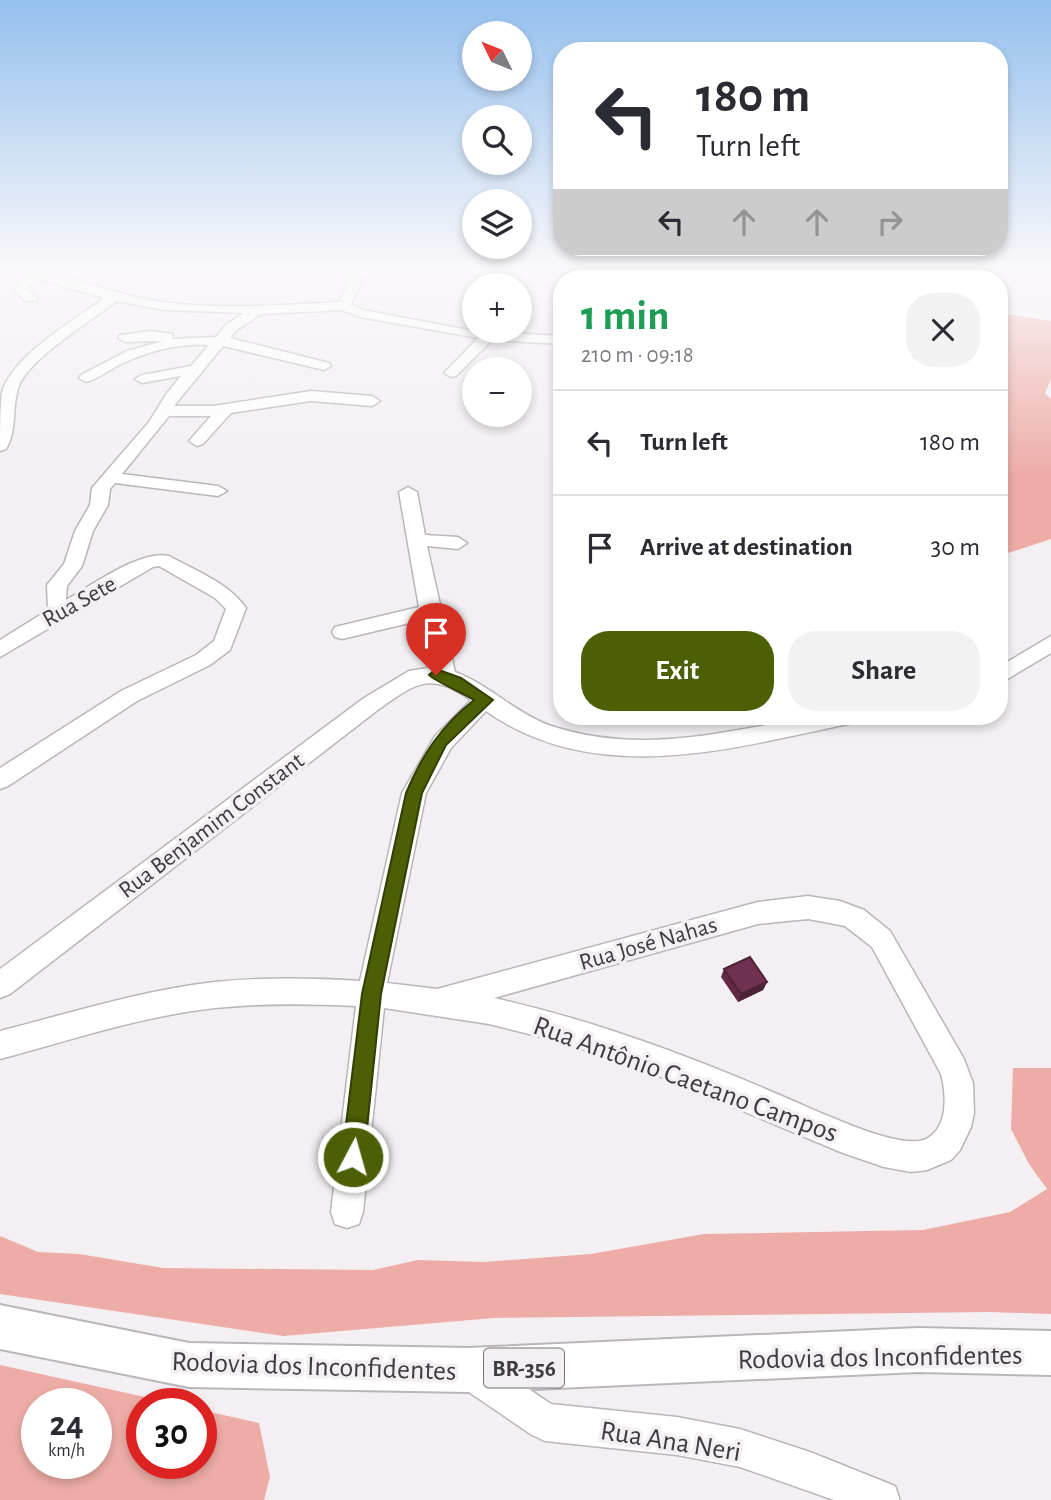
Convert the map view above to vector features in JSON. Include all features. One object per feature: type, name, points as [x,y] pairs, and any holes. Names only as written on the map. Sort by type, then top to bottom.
[{"type":"main road","name":"Rodovia dos Inconfidentes","points":[[0,1327],[189,1365],[468,1370],[918,1350],[1051,1353]]},
{"type":"street","points":[[0,446],[6,430],[12,385],[24,367],[63,337]]},
{"type":"street","points":[[125,338],[135,337]]},
{"type":"street","points":[[167,337],[220,341],[324,366]]},
{"type":"street","points":[[59,612],[56,601],[57,585],[72,566],[85,531],[99,505],[102,488],[156,424],[195,369],[223,337]]},
{"type":"street","points":[[532,338],[553,340]]},
{"type":"street","points":[[86,378],[122,359],[184,340]]},
{"type":"street","points":[[451,373],[481,343]]},
{"type":"street","points":[[142,379],[195,369]]},
{"type":"street","points":[[163,411],[226,409],[311,396],[372,401]]},
{"type":"street","points":[[197,442],[226,409]]},
{"type":"street","points":[[109,477],[218,491]]},
{"type":"street","points":[[408,492],[430,612],[437,676],[510,716],[548,733],[594,747],[627,751],[660,750],[801,725]]},
{"type":"street","points":[[415,540],[458,543]]},
{"type":"street","name":"Rua Sete","points":[[0,650],[59,612],[148,562],[162,560],[222,594],[236,608],[223,645],[203,660],[129,696],[0,780]]},
{"type":"street","points":[[342,632],[398,617],[430,612]]},
{"type":"street","points":[[1008,671],[1051,643]]},
{"type":"street","name":"Rua Benjamim Constant","points":[[0,985],[172,852],[361,713],[401,685],[437,676]]},
{"type":"street","points":[[347,1212],[371,994],[414,793],[440,741],[463,717],[485,700]]},
{"type":"street","name":"Rua José Nahas","points":[[441,1000],[758,913],[815,907],[857,917]]},
{"type":"street","name":"Rua Antônio Caetano Campos","points":[[0,1045],[178,1000],[275,990],[441,1000],[484,1008],[572,1031],[674,1068],[839,1135],[892,1153],[925,1156],[936,1151],[957,1124],[961,1111],[960,1083],[881,939],[857,917]]},
{"type":"street","name":"Rua Ana Neri","points":[[468,1370],[545,1422],[677,1436],[740,1448],[810,1471],[881,1500]]},
{"type":"shaded area","points":[[1008,337],[1051,337],[1051,379],[1045,393],[1051,399],[1051,539],[1008,553]]},
{"type":"shaded area","points":[[1013,1068],[1051,1068],[1051,1314],[989,1312],[494,1318],[283,1336],[0,1294],[0,1236],[38,1252],[79,1254],[163,1268],[373,1270],[418,1260],[484,1262],[591,1254],[704,1234],[923,1230],[1010,1212],[1047,1189],[1029,1164],[1011,1129]]},
{"type":"shaded area","points":[[0,1365],[104,1388],[21,1388],[21,1479],[112,1479],[112,1390],[126,1393],[126,1479],[217,1479],[217,1414],[259,1423],[270,1477],[264,1500],[0,1500]]},
{"type":"building","points":[[750,957],[767,982],[741,994],[724,969]]},
{"type":"route","points":[[353,1157],[371,994],[414,793],[440,741],[463,717],[485,700],[456,682],[436,675]]}]
